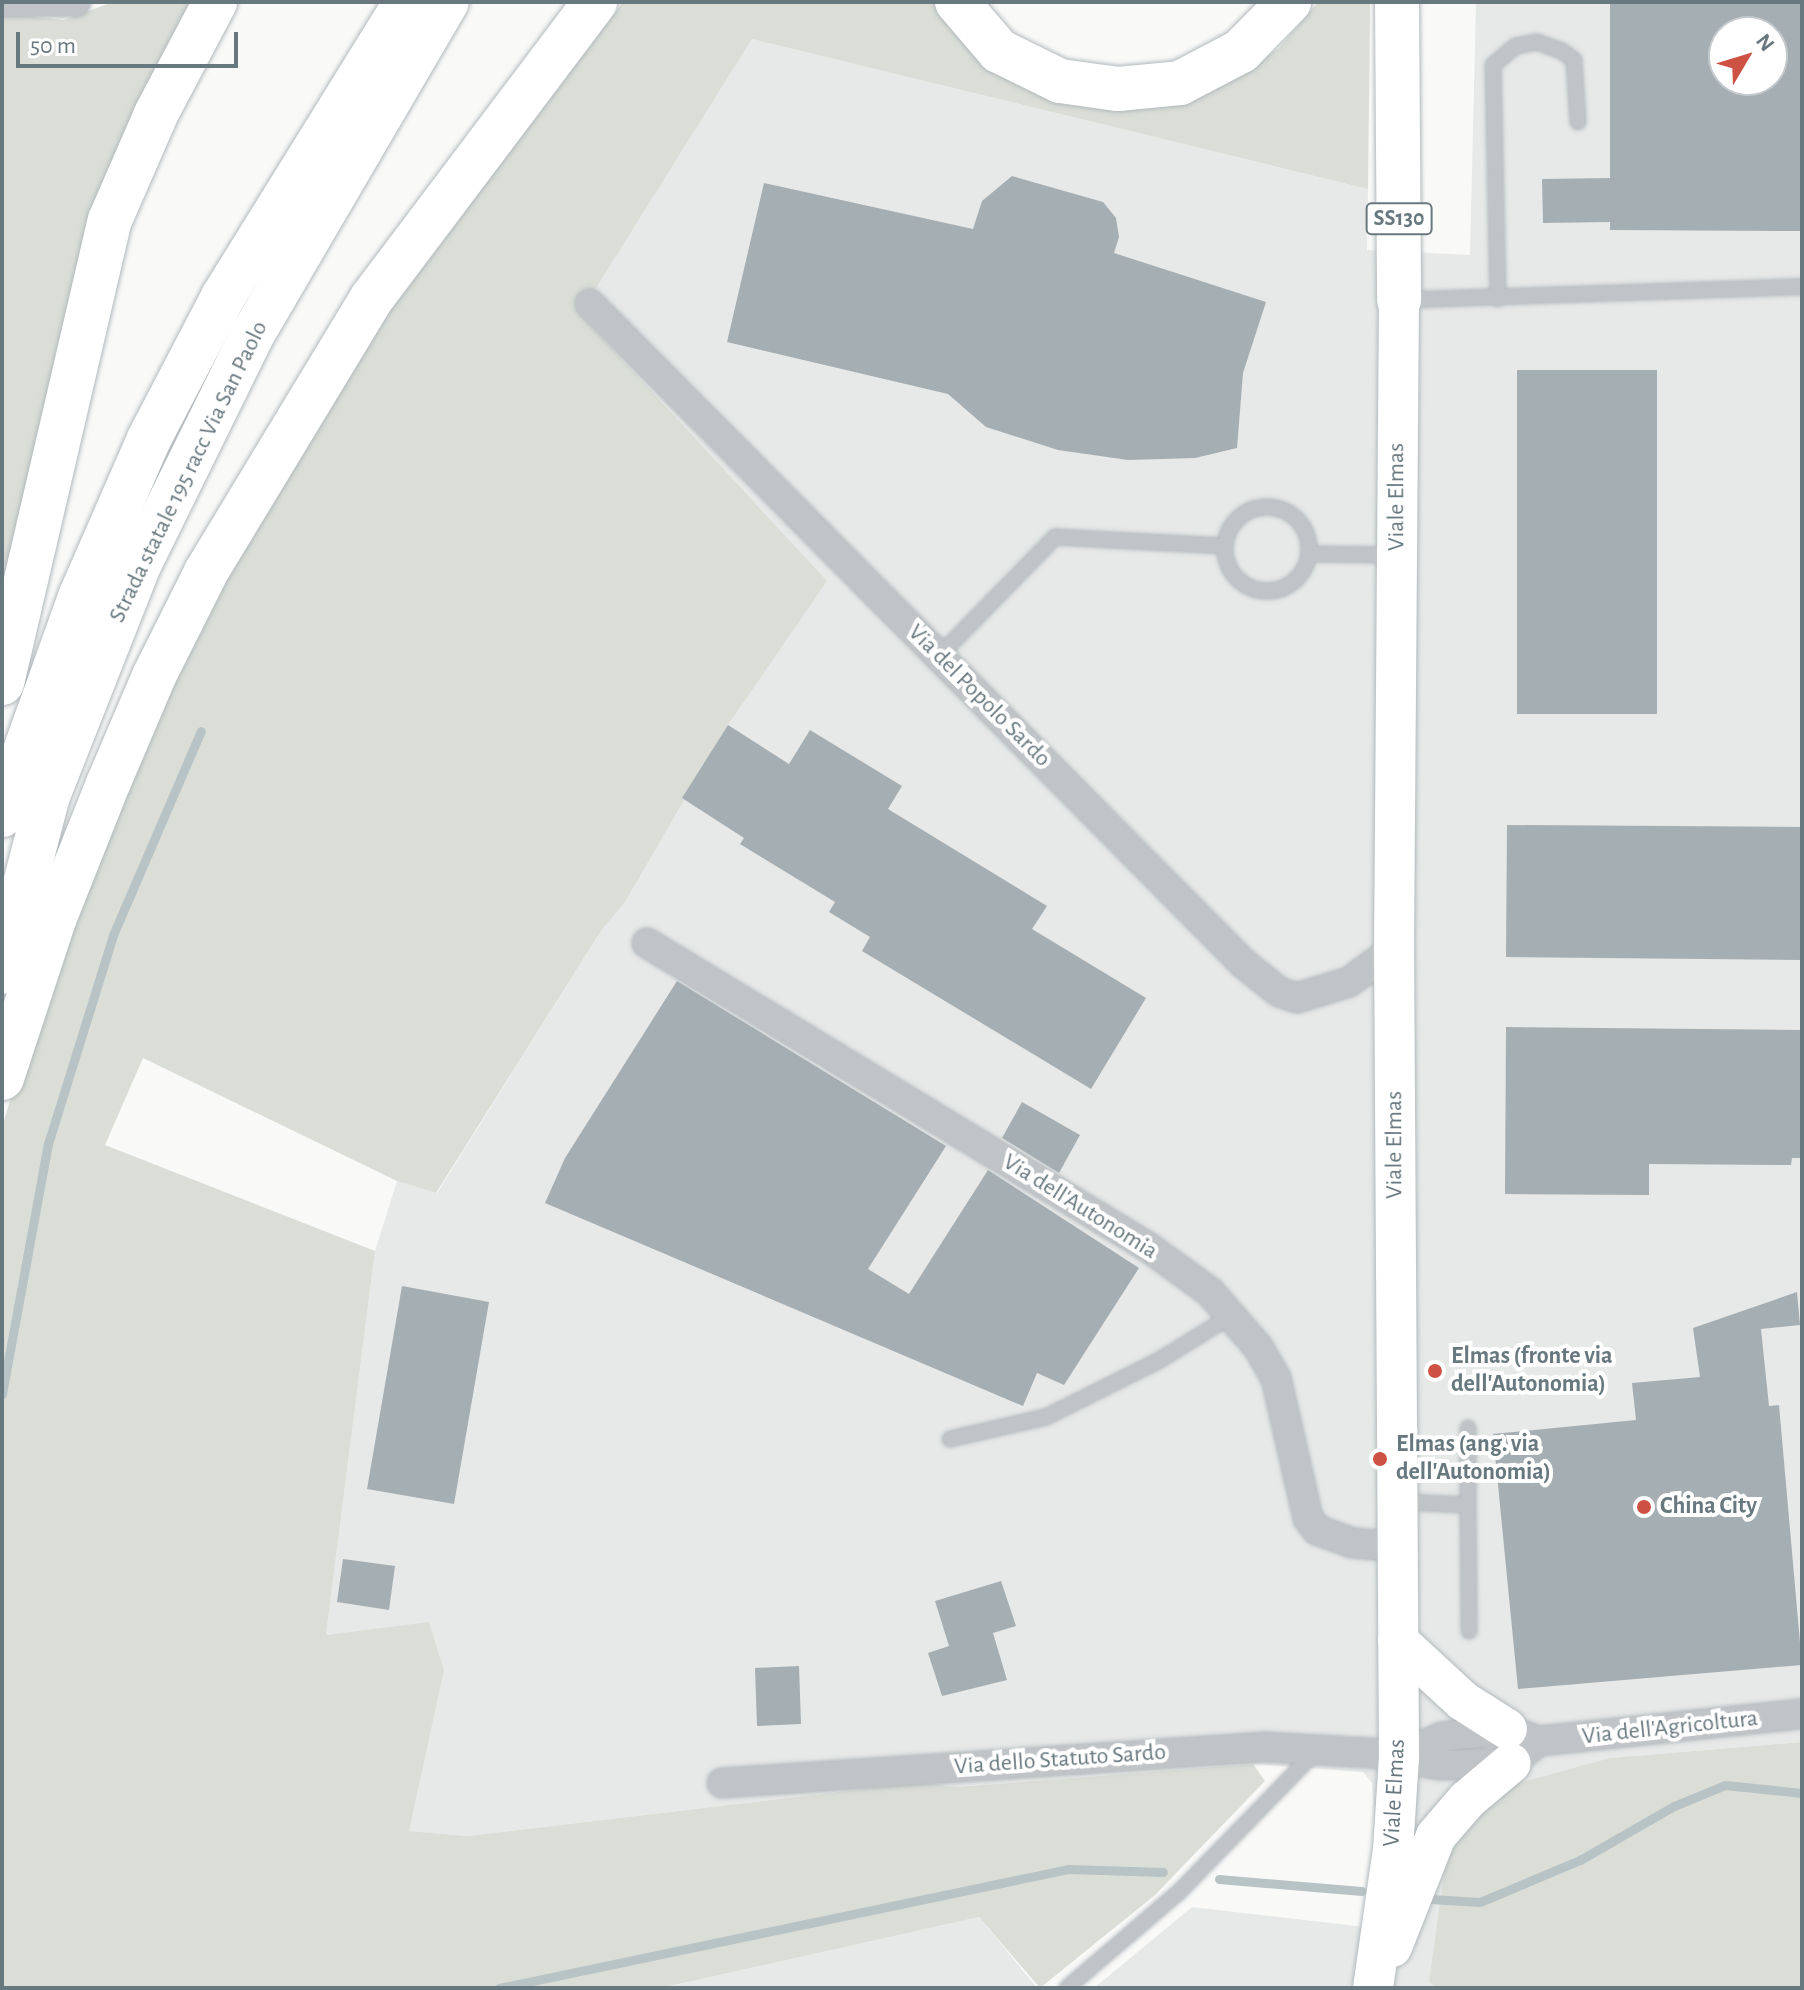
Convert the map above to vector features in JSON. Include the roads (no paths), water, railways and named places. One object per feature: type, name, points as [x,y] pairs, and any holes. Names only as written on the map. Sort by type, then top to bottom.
[{"type":"highway","points":[[2,683],[110,220],[156,114],[215,2]]},
{"type":"highway","name":"Strada statale 195 racc Via San Paolo","points":[[2,815],[80,597],[149,439],[223,297],[406,2]]},
{"type":"highway","name":"Strada statale 195 racc Via San Paolo","points":[[2,972],[48,796],[140,563],[251,337],[447,2]]},
{"type":"highway","points":[[2,1078],[55,917],[102,799],[154,676],[206,572],[372,298],[595,2]]},
{"type":"highway","points":[[957,2],[999,51],[1060,81],[1118,89],[1180,83],[1229,58],[1289,2]]},
{"type":"highway","name":"SS130","points":[[1397,2],[1399,300]]},
{"type":"highway","points":[[1399,137],[1424,2]]},
{"type":"main road","name":"Viale Elmas","points":[[1373,1988],[1393,1850],[1399,1756],[1394,949],[1399,300]]},
{"type":"main road","points":[[1373,1988],[1417,1894],[1436,1836],[1519,1744],[1463,1701],[1398,1641]]},
{"type":"street","points":[[4,2],[76,2]]},
{"type":"street","name":"Via del Popolo Sardo","points":[[590,304],[1243,963],[1279,992],[1297,998],[1321,994],[1349,982],[1394,949]]},
{"type":"street","name":"Via dell'Autonomia","points":[[647,943],[1148,1247],[1210,1292],[1276,1378],[1308,1518],[1330,1538],[1398,1547]]},
{"type":"street","name":"Via dell'Agricoltura","points":[[1399,1756],[1440,1765],[1519,1744],[1802,1714]]},
{"type":"street","name":"Via dello Statuto Sardo","points":[[722,1783],[1265,1747],[1319,1748],[1399,1756]]},
{"type":"lane","points":[[1498,299],[1493,65],[1527,44],[1537,42],[1562,51],[1574,60],[1578,122]]},
{"type":"lane","points":[[1399,300],[1802,287]]},
{"type":"lane","points":[[1271,507],[1295,518],[1308,541],[1309,554],[1305,568],[1284,587],[1256,590],[1233,574],[1225,546],[1228,533],[1245,513],[1271,507]]},
{"type":"lane","points":[[939,656],[1055,537],[1225,546]]},
{"type":"lane","points":[[1309,554],[1397,555]]},
{"type":"lane","points":[[950,1439],[1046,1417],[1158,1361],[1231,1316]]},
{"type":"lane","points":[[1468,1428],[1469,1631]]},
{"type":"lane","points":[[1397,1502],[1468,1505]]},
{"type":"lane","points":[[1067,1988],[1178,1893],[1319,1748]]},
{"type":"waterway","points":[[2,1394],[48,1144],[113,935],[201,731]]},
{"type":"waterway","points":[[1430,1899],[1480,1902],[1580,1860],[1674,1806],[1725,1785],[1802,1793]]},
{"type":"waterway","points":[[499,1988],[1068,1869],[1163,1872]]},
{"type":"waterway","points":[[1219,1879],[1361,1891]]},
{"type":"place","name":"Elmas (fronte via dell'Autonomia)","points":[[1435,1371]]},
{"type":"place","name":"Elmas (ang. via dell'Autonomia)","points":[[1380,1459]]},
{"type":"place","name":"China City","points":[[1644,1507]]}]
